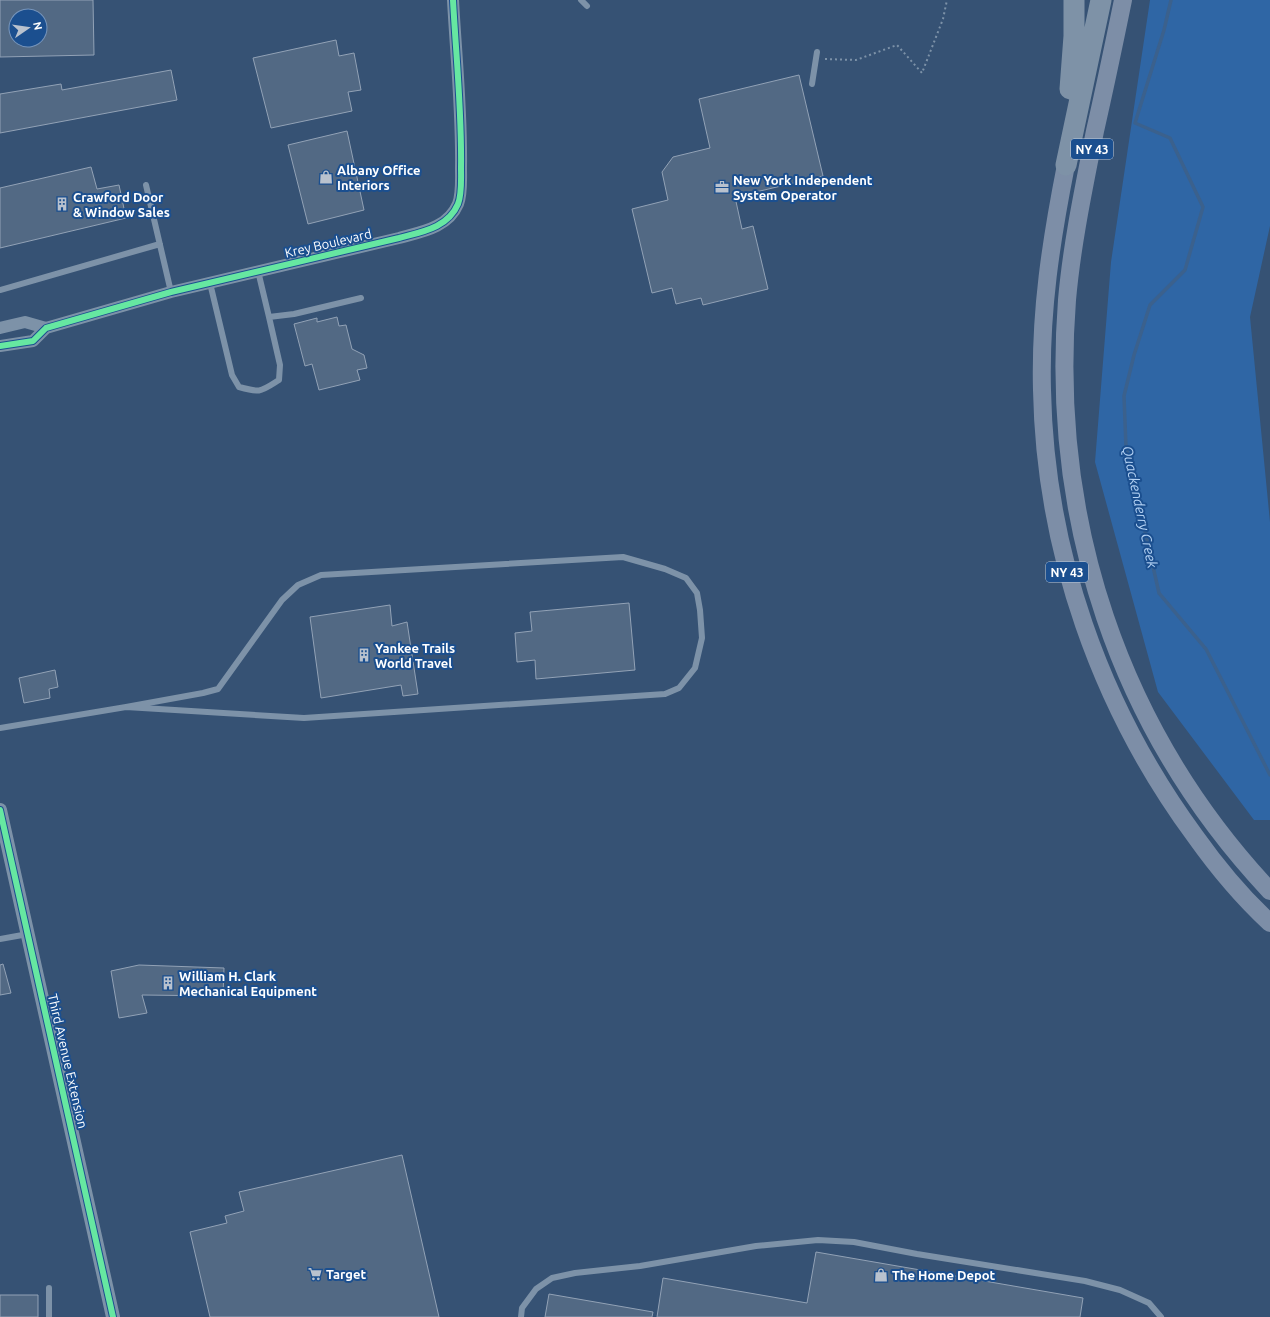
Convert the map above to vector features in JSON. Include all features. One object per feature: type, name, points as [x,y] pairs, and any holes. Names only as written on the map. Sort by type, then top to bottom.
[{"type":"highway","points":[[1066,165],[1064,122],[1073,66],[1074,0]]},
{"type":"highway","points":[[1066,165],[1101,0]]},
{"type":"main road","name":"NY 43","points":[[1123,0],[1079,214],[1067,299],[1065,390],[1067,434],[1074,492],[1088,565],[1100,605],[1132,686],[1151,725],[1173,764],[1198,802],[1224,838],[1270,891]]},
{"type":"main road","name":"NY 43","points":[[1066,165],[1057,210],[1044,297],[1042,391],[1044,436],[1049,481],[1056,526],[1067,571],[1079,612],[1095,656],[1121,716],[1146,762],[1179,815],[1206,852],[1235,887],[1270,923]]},
{"type":"street","name":"Krey Boulevard","points":[[0,346],[33,341],[46,328],[171,292],[433,229],[442,223],[452,214],[458,204],[461,189],[462,141],[453,0]]},
{"type":"street","points":[[0,328],[25,322],[46,328]]},
{"type":"street","name":"Third Avenue Extension","points":[[0,810],[3,835],[28,934],[113,1317]]},
{"type":"lane","points":[[581,0],[587,6]]},
{"type":"lane","points":[[812,84],[817,55]]},
{"type":"lane","points":[[146,186],[171,292]]},
{"type":"lane","points":[[0,290],[160,244]]},
{"type":"lane","points":[[210,283],[232,375],[239,387],[256,392],[265,389],[279,380],[280,365],[258,271]]},
{"type":"lane","points":[[269,317],[294,314],[361,298]]},
{"type":"lane","points":[[0,728],[126,707],[218,689],[282,600],[298,584],[321,575],[623,557],[665,569],[686,578],[697,593],[702,638],[695,668],[679,688],[665,694],[304,718],[126,707]]},
{"type":"lane","points":[[0,939],[28,934]]},
{"type":"lane","points":[[521,1317],[522,1308],[536,1289],[552,1278],[575,1273],[640,1266],[756,1246],[818,1240],[854,1242],[917,1254],[1085,1281],[1120,1290],[1149,1303],[1161,1317]]},
{"type":"lane","points":[[49,1288],[49,1317]]},
{"type":"path","points":[[817,55],[856,60],[897,45],[922,72],[943,19],[947,0]]},
{"type":"shaded area","points":[[1150,0],[1270,0],[1270,226],[1250,317],[1270,522],[1270,820],[1254,820],[1158,692],[1095,462],[1111,262]]},
{"type":"building","points":[[0,0],[93,0],[94,55],[0,57]]},
{"type":"building","points":[[336,40],[339,56],[354,53],[361,90],[348,92],[352,111],[271,128],[253,58]]},
{"type":"building","points":[[171,70],[177,100],[0,133],[0,94],[61,84],[62,90]]},
{"type":"building","name":"New York Independent System Operator","points":[[799,75],[823,176],[735,197],[742,229],[753,226],[768,289],[703,305],[701,298],[676,304],[672,288],[652,293],[632,209],[668,200],[662,172],[673,157],[710,148],[699,99]]},
{"type":"building","name":"Albany Office Interiors","points":[[347,131],[364,210],[308,224],[288,145]]},
{"type":"building","name":"Crawford Door & Window Sales","points":[[91,167],[97,189],[119,185],[126,218],[0,248],[0,188]]},
{"type":"building","points":[[337,317],[339,326],[346,325],[352,349],[364,355],[367,368],[357,370],[360,380],[319,390],[312,364],[305,366],[294,324],[317,318],[317,322]]},
{"type":"building","points":[[629,603],[635,670],[536,679],[535,660],[517,662],[515,633],[532,631],[530,612]]},
{"type":"building","name":"Yankee Trails World Travel","points":[[390,605],[392,626],[407,622],[418,694],[403,696],[401,685],[321,698],[310,617]]},
{"type":"building","points":[[55,670],[58,687],[49,689],[50,698],[24,703],[19,678]]},
{"type":"building","points":[[3,964],[11,993],[0,995],[0,965]]},
{"type":"building","name":"William H. Clark Mechanical Equipment","points":[[139,965],[224,968],[223,996],[142,995],[147,1013],[119,1018],[111,971]]},
{"type":"building","name":"Target","points":[[402,1155],[439,1317],[210,1317],[190,1232],[227,1223],[225,1216],[244,1211],[239,1192]]},
{"type":"building","name":"The Home Depot","points":[[816,1252],[1083,1298],[1080,1317],[657,1317],[663,1278],[807,1303]]},
{"type":"building","points":[[549,1294],[653,1312],[652,1317],[545,1317]]},
{"type":"building","points":[[0,1295],[38,1295],[38,1317],[0,1317]]},
{"type":"waterway","name":"Quackenderry Creek","points":[[1171,0],[1164,30],[1135,123],[1170,138],[1203,207],[1185,270],[1150,305],[1134,355],[1124,396],[1126,447],[1159,593],[1206,649],[1270,775]]},
{"type":"cycle path","points":[[0,346],[33,341],[46,328],[171,292],[416,234],[433,228],[448,219],[458,204],[461,186],[460,105],[453,0]]},
{"type":"cycle path","points":[[0,810],[113,1317]]},
{"type":"place","name":"Albany Office Interiors","points":[[326,177]]},
{"type":"place","name":"New York Independent System Operator","points":[[722,187]]},
{"type":"place","name":"Crawford Door & Window Sales","points":[[62,204]]},
{"type":"place","name":"Yankee Trails World Travel","points":[[364,655]]},
{"type":"place","name":"William H. Clark Mechanical Equipment","points":[[168,983]]},
{"type":"place","name":"Target","points":[[315,1274]]},
{"type":"place","name":"The Home Depot","points":[[881,1275]]}]
